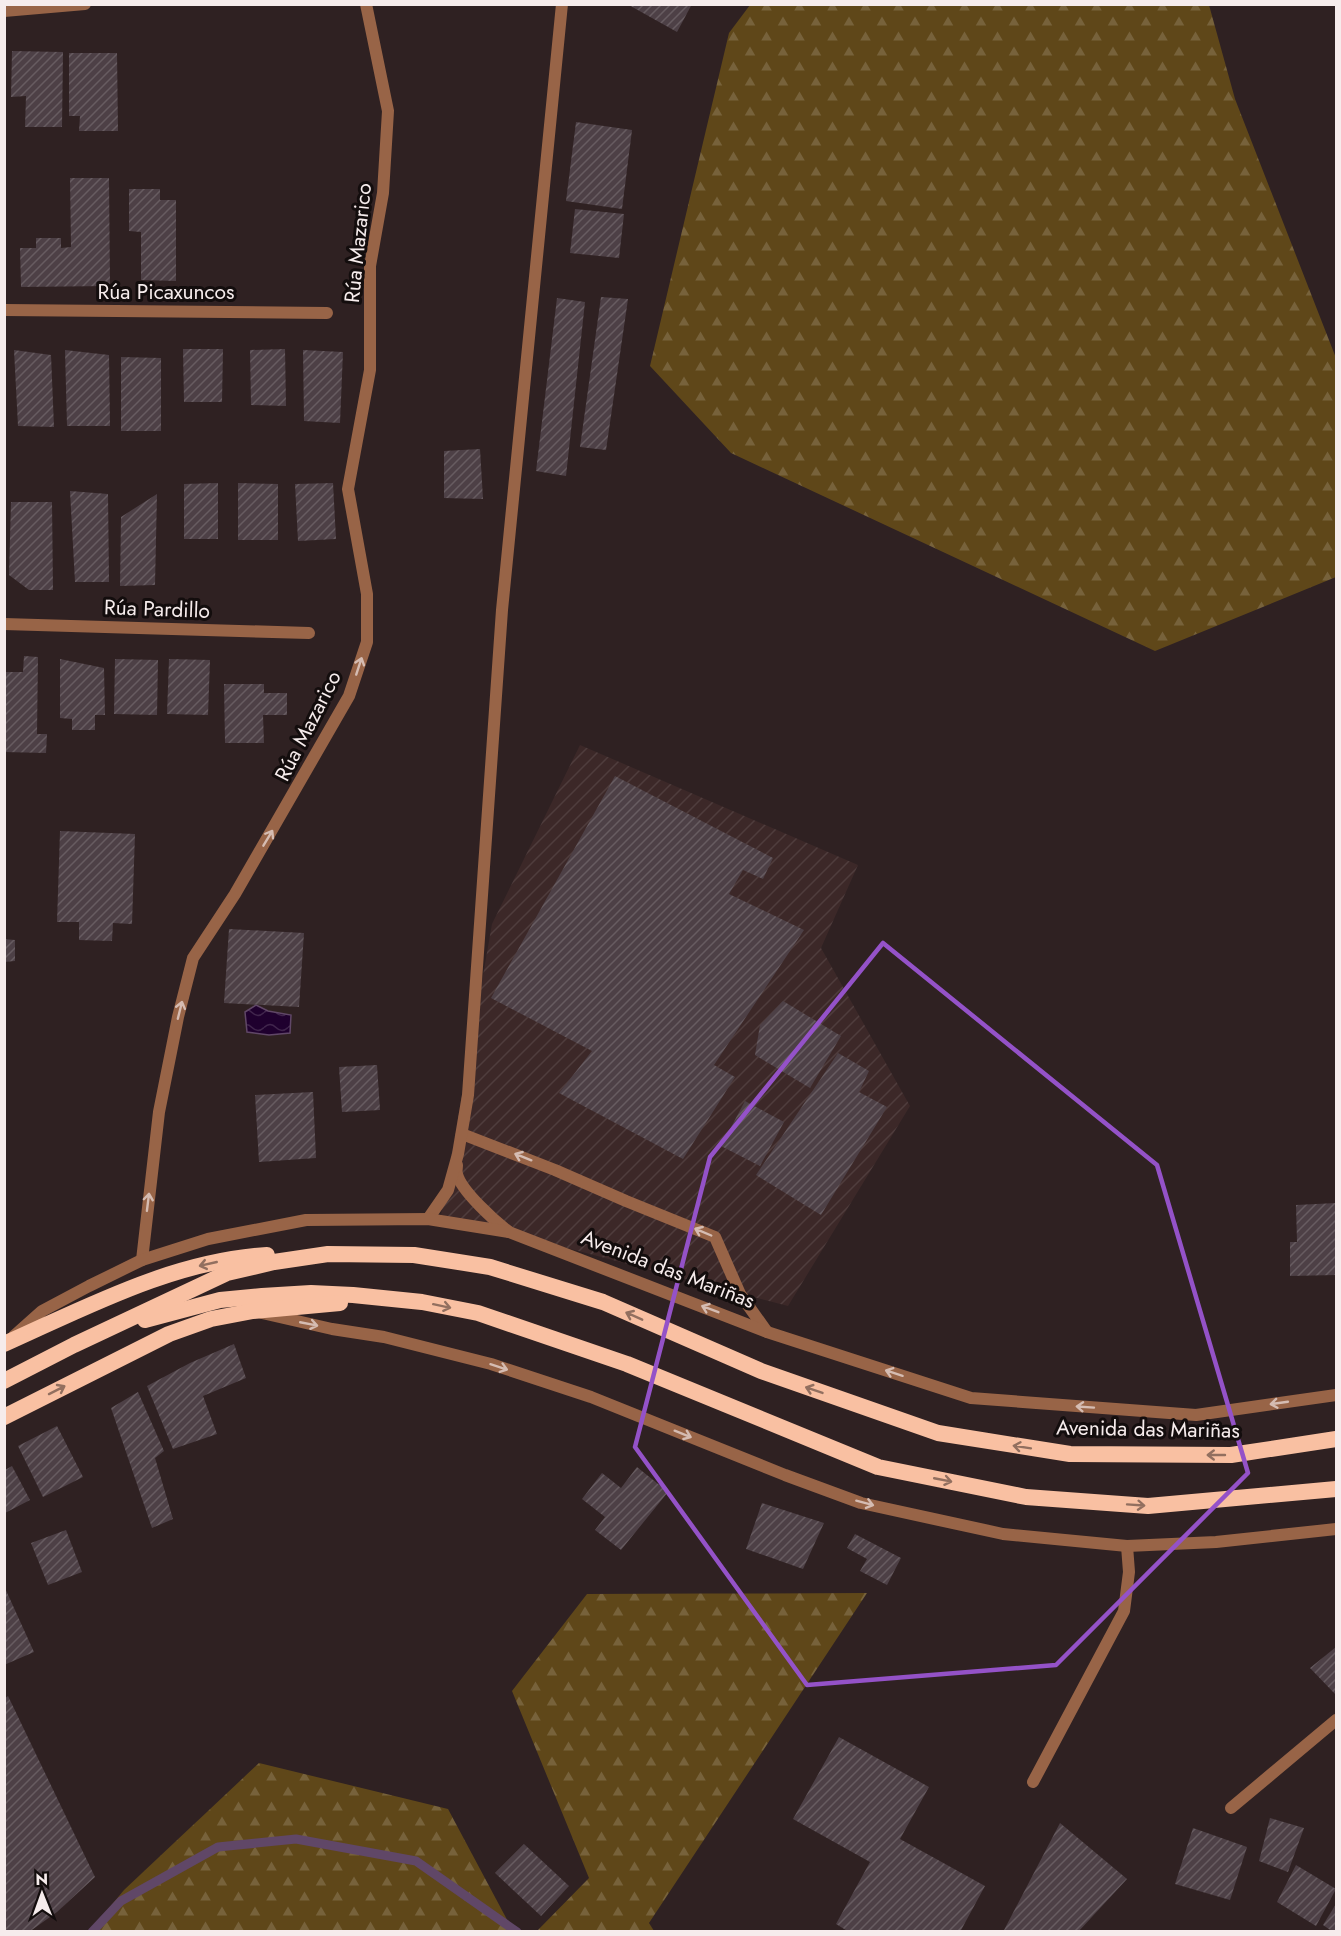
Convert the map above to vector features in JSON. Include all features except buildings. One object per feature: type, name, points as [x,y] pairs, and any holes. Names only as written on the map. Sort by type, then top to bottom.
[{"type":"highway","points":[[4,1344],[158,1277],[198,1266],[252,1256],[293,1253],[328,1254]]},
{"type":"highway","name":"Avenida das Mariñas","points":[[4,1381],[106,1330],[228,1274],[274,1262],[328,1254],[414,1255],[490,1267],[603,1302],[761,1371],[938,1433],[1070,1454],[1232,1455],[1336,1439]]},
{"type":"highway","name":"Avenida das Mariñas","points":[[106,1330],[220,1300],[311,1293],[353,1294],[422,1302],[478,1313],[627,1364],[878,1467],[1004,1493],[1026,1497],[1148,1506],[1336,1489]]},
{"type":"highway","points":[[4,1416],[169,1334],[211,1319],[253,1311],[384,1298]]},
{"type":"street","points":[[4,11],[85,4]]},
{"type":"street","name":"Rúa Mazarico","points":[[142,1260],[159,1112],[178,1017],[193,958],[236,894],[350,696],[368,642],[367,594],[348,489],[370,370],[370,266],[383,193],[388,111],[366,4]]},
{"type":"street","points":[[428,1219],[448,1190],[458,1154],[468,1095],[502,610],[562,4]]},
{"type":"street","name":"Rúa Picaxuncos","points":[[4,310],[327,313]]},
{"type":"street","name":"Rúa Pardillo","points":[[4,624],[309,633]]},
{"type":"street","points":[[462,1134],[555,1170],[715,1238],[740,1294],[767,1332]]},
{"type":"street","points":[[458,1154],[457,1174],[465,1188],[491,1218],[510,1232]]},
{"type":"street","name":"Avenida das Mariñas","points":[[4,1344],[42,1311],[142,1260],[208,1239],[306,1220],[428,1219],[510,1232],[767,1332],[971,1398],[1196,1415],[1336,1395]]},
{"type":"street","points":[[253,1311],[332,1329],[384,1337],[490,1364],[591,1397],[861,1503],[1003,1534],[1127,1546],[1216,1542],[1336,1529]]},
{"type":"street","points":[[1033,1782],[1124,1611],[1129,1572],[1127,1546]]},
{"type":"street","points":[[1230,1809],[1336,1720]]},
{"type":"highlighted area","points":[[883,943],[1157,1165],[1248,1473],[1056,1665],[807,1685],[635,1447],[710,1157]]},
{"type":"shaded area","points":[[580,745],[858,865],[821,948],[910,1106],[788,1306],[441,1215],[492,924]]},
{"type":"green space","points":[[750,5],[1209,5],[1235,99],[1336,358],[1336,577],[1155,651],[731,453],[650,366],[729,33]]},
{"type":"green space","points":[[867,1593],[649,1923],[654,1931],[537,1931],[589,1878],[512,1691],[587,1594]]},
{"type":"green space","points":[[259,1763],[448,1809],[513,1931],[90,1931],[124,1890]]},
{"type":"water","points":[[256,1005],[268,1011],[291,1015],[290,1033],[269,1035],[247,1032],[245,1012]]},
{"type":"waterway","points":[[92,1932],[121,1901],[218,1847],[296,1839],[416,1861],[517,1932]]}]
